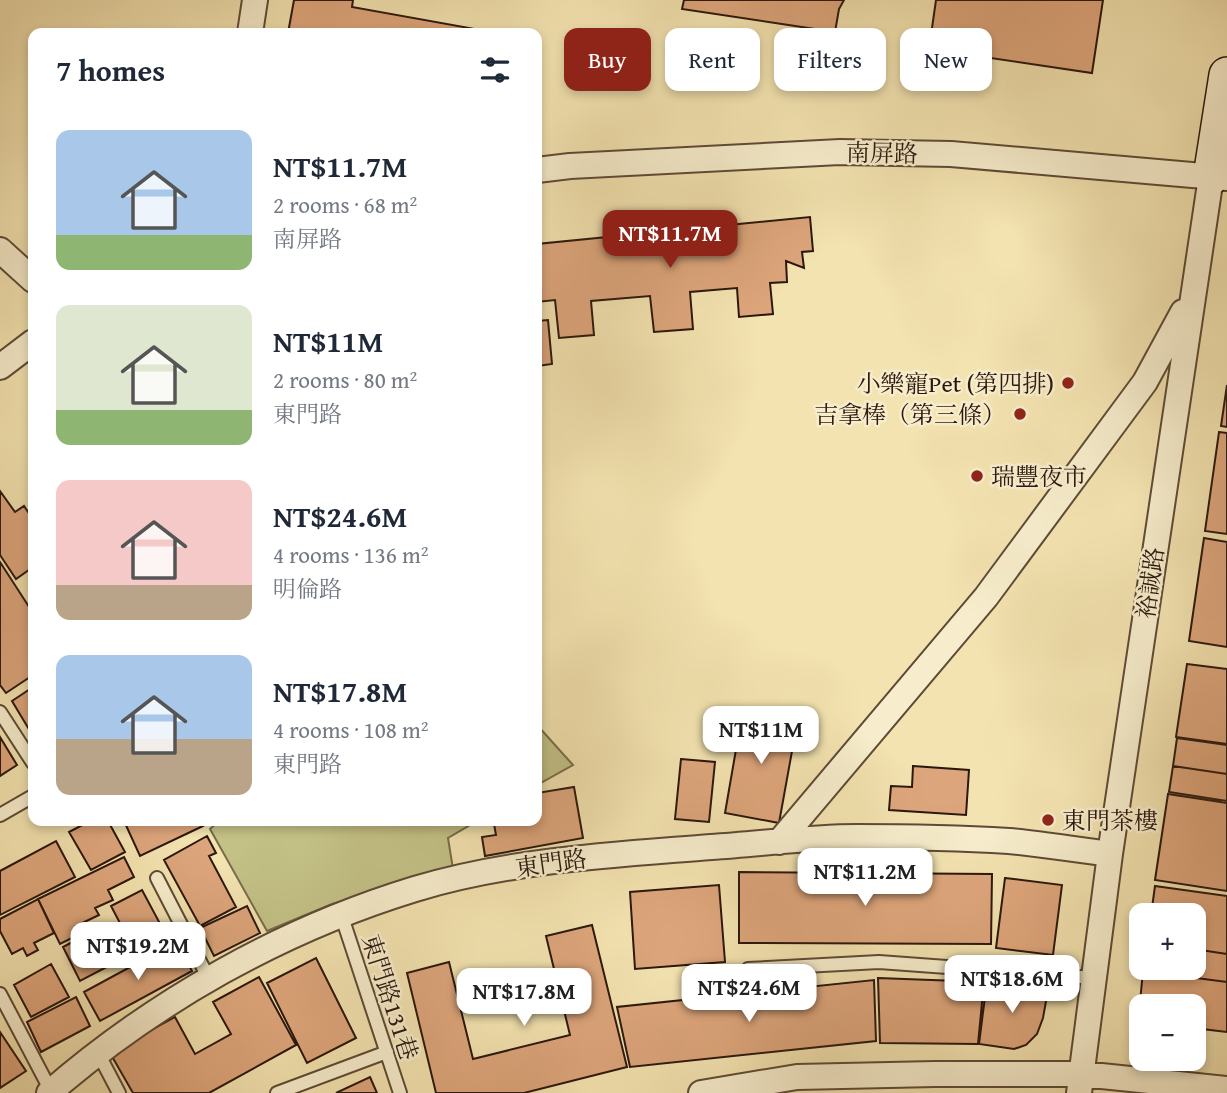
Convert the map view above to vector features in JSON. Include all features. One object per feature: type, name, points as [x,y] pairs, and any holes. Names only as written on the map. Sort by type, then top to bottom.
[{"type":"street","points":[[251,28],[255,0]]},
{"type":"street","name":"裕誠路","points":[[1080,1084],[1110,854],[1192,297],[1219,177],[1227,75]]},
{"type":"street","name":"南屏路","points":[[542,169],[595,164],[840,152],[951,154],[1219,177]]},
{"type":"street","points":[[0,250],[28,275]]},
{"type":"street","points":[[779,842],[986,597],[1145,382],[1192,297]]},
{"type":"street","points":[[0,367],[28,346]]},
{"type":"street","name":"東門路","points":[[50,1092],[98,1053],[208,979],[260,949],[341,914],[417,888],[494,871],[577,858],[854,837],[1010,841],[1110,854]]},
{"type":"street","points":[[701,1093],[797,1077],[1227,1089]]},
{"type":"lane","points":[[0,712],[28,754]]},
{"type":"lane","points":[[0,815],[28,799]]},
{"type":"lane","points":[[157,878],[208,979]]},
{"type":"lane","name":"東門路131巷","points":[[341,914],[400,1093]]},
{"type":"lane","points":[[748,969],[879,962],[1094,978]]},
{"type":"lane","points":[[0,994],[50,1092]]},
{"type":"lane","points":[[277,1093],[387,1052]]},
{"type":"lane","points":[[98,1053],[119,1093]]},
{"type":"shaded area","points":[[542,731],[573,765],[542,782]]},
{"type":"shaded area","points":[[213,826],[468,826],[448,838],[453,869],[332,904],[267,931],[210,829]]},
{"type":"building","points":[[294,0],[353,0],[352,7],[469,28],[289,28]]},
{"type":"building","points":[[684,0],[844,0],[839,9],[836,28],[808,28],[682,9]]},
{"type":"building","points":[[936,0],[1103,0],[1092,73],[992,58],[992,28],[932,28]]},
{"type":"building","points":[[810,217],[813,251],[802,252],[804,268],[786,261],[787,282],[770,283],[773,314],[739,317],[737,288],[690,292],[693,329],[654,332],[650,296],[591,301],[594,335],[559,338],[555,300],[542,301],[542,244]]},
{"type":"building","points":[[548,320],[552,364],[542,365],[542,321]]},
{"type":"building","points":[[1227,385],[1227,427],[1221,426]]},
{"type":"building","points":[[1219,432],[1227,433],[1227,534],[1205,531]]},
{"type":"building","points":[[0,491],[15,512],[24,506],[28,512],[28,571],[16,579],[0,555]]},
{"type":"building","points":[[1204,538],[1227,542],[1227,647],[1189,641]]},
{"type":"building","points":[[0,562],[28,605],[28,678],[6,693],[0,685]]},
{"type":"building","points":[[1187,664],[1227,669],[1227,744],[1176,737]]},
{"type":"building","points":[[28,690],[28,728],[12,701]]},
{"type":"building","points":[[743,709],[798,718],[779,823],[725,813]]},
{"type":"building","points":[[0,737],[17,765],[0,776]]},
{"type":"building","points":[[1177,738],[1227,745],[1227,774],[1173,766]]},
{"type":"building","points":[[681,759],[715,762],[709,822],[675,819]]},
{"type":"building","points":[[913,766],[969,770],[966,815],[889,810],[891,786],[912,787]]},
{"type":"building","points":[[1173,766],[1227,774],[1227,801],[1169,792]]},
{"type":"building","points":[[574,787],[583,838],[485,856],[482,837],[496,835],[494,826],[542,826],[542,792]]},
{"type":"building","points":[[1168,794],[1227,803],[1227,891],[1155,880]]},
{"type":"building","points":[[80,826],[111,826],[125,852],[91,870],[69,832]]},
{"type":"building","points":[[126,826],[203,826],[140,856]]},
{"type":"building","points":[[207,836],[216,853],[209,856],[236,907],[200,926],[164,860]]},
{"type":"building","points":[[56,841],[75,877],[0,915],[0,871]]},
{"type":"building","points":[[124,857],[134,877],[108,890],[113,900],[95,908],[99,915],[76,926],[80,934],[60,944],[38,899]]},
{"type":"building","points":[[739,872],[992,874],[991,944],[739,943]]},
{"type":"building","points":[[1005,878],[1062,885],[1053,955],[996,948]]},
{"type":"building","points":[[719,885],[725,962],[635,969],[630,892]]},
{"type":"building","points":[[1155,886],[1227,896],[1227,954],[1206,951],[1206,903],[1153,903]]},
{"type":"building","points":[[142,890],[165,933],[134,950],[111,906]]},
{"type":"building","points":[[38,899],[54,933],[34,943],[38,950],[27,956],[23,948],[12,954],[0,931],[0,919]]},
{"type":"building","points":[[247,906],[260,933],[214,956],[200,928]]},
{"type":"building","points":[[104,925],[122,959],[80,981],[63,947]]},
{"type":"building","points":[[592,925],[627,1067],[524,1093],[436,1093],[407,973],[449,962],[473,1059],[570,1035],[546,936]]},
{"type":"building","points":[[176,942],[192,971],[100,1021],[84,992]]},
{"type":"building","points":[[1206,951],[1227,954],[1227,982],[1206,979]]},
{"type":"building","points":[[316,958],[356,1038],[307,1063],[267,983]]},
{"type":"building","points":[[51,964],[69,997],[31,1017],[14,985]]},
{"type":"building","points":[[259,977],[296,1045],[209,1093],[133,1093],[110,1053],[175,1017],[195,1054],[231,1034],[213,1002]]},
{"type":"building","points":[[878,978],[984,982],[978,1044],[880,1043]]},
{"type":"building","points":[[1206,979],[1227,982],[1227,1032],[1206,1029],[1206,994],[1141,994],[1142,980]]},
{"type":"building","points":[[874,980],[876,1041],[630,1067],[617,1007]]},
{"type":"building","points":[[987,981],[1048,990],[1037,1034],[1026,1045],[1014,1049],[979,1044]]},
{"type":"building","points":[[76,997],[90,1026],[41,1052],[27,1022]]},
{"type":"building","points":[[0,1032],[26,1071],[0,1088]]},
{"type":"building","points":[[370,1077],[377,1093],[336,1093]]},
{"type":"place","name":"小樂寵Pet (第四排)","points":[[1068,383]]},
{"type":"place","name":"吉拿棒（第三條）","points":[[1020,414]]},
{"type":"place","name":"瑞豐夜市","points":[[977,476]]},
{"type":"place","name":"東門茶樓","points":[[1048,820]]}]
